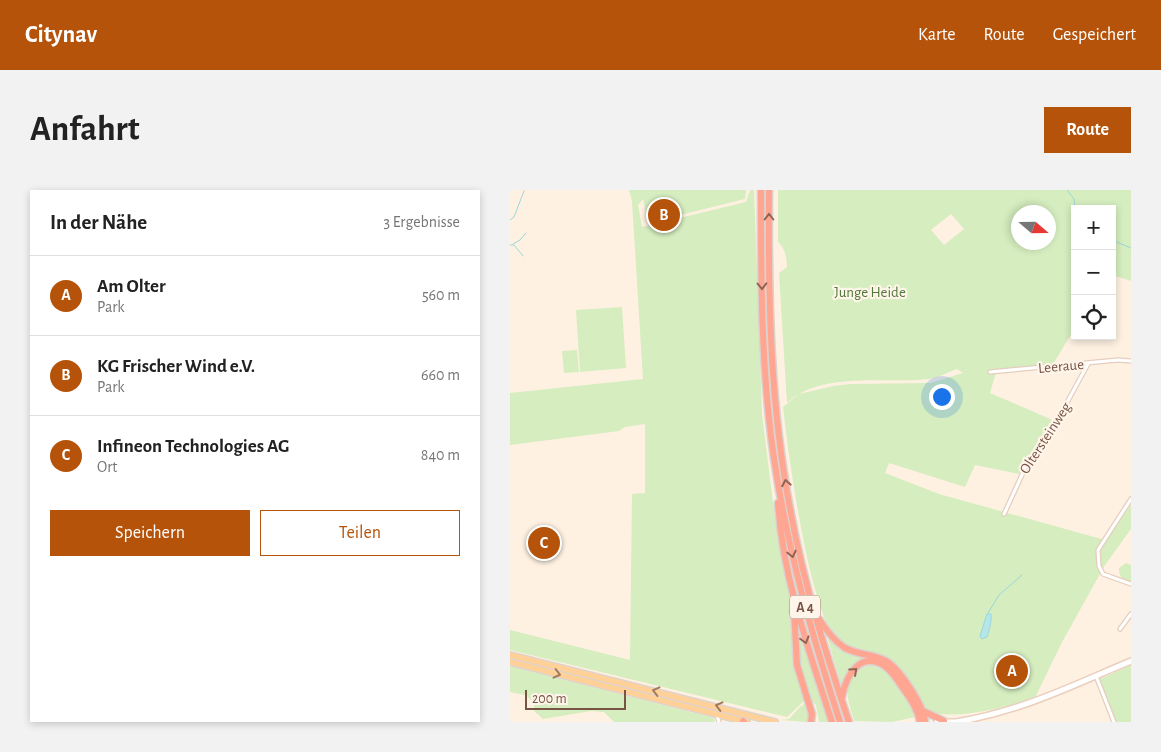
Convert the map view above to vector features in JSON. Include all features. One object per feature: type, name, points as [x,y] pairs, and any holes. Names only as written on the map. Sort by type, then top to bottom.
[{"type":"highway","name":"A 4","points":[[761,190],[764,365],[779,489],[800,590],[840,722]]},
{"type":"highway","name":"A 4","points":[[769,190],[770,322],[778,434],[791,515],[816,616],[850,722]]},
{"type":"highway","points":[[779,489],[780,535],[792,593],[812,664],[832,722]]},
{"type":"highway","points":[[792,593],[797,665],[812,714],[811,722]]},
{"type":"highway","points":[[816,616],[843,646],[890,664],[900,675],[923,711],[925,722]]},
{"type":"highway","points":[[841,698],[844,682],[855,667],[864,663],[878,663],[887,668],[896,678],[917,710],[920,722]]},
{"type":"highway","points":[[923,711],[940,722]]},
{"type":"main road","points":[[510,655],[774,722]]},
{"type":"main road","points":[[940,722],[976,721],[1022,707],[1131,661]]},
{"type":"main road","points":[[510,662],[745,722]]},
{"type":"street","name":"Leeraue","points":[[990,372],[1118,360],[1131,361]]},
{"type":"street","name":"Oltersteinweg","points":[[1004,514],[1026,464],[1047,439],[1088,364]]},
{"type":"street","points":[[1131,499],[1098,550],[1099,566],[1103,574],[1131,584]]},
{"type":"street","points":[[1120,629],[1131,614]]},
{"type":"street","points":[[1096,676],[1114,722]]},
{"type":"street","points":[[717,714],[720,722],[725,716]]},
{"type":"green space","points":[[629,190],[746,190],[745,199],[648,223],[643,199],[638,205],[642,227],[746,202],[750,190],[754,190],[762,414],[777,535],[790,597],[795,664],[805,700],[787,717],[510,650],[510,630],[630,660],[632,494],[645,493],[645,424],[625,427],[619,431],[510,445],[510,393],[643,379],[632,201]]},
{"type":"green space","name":"Junge Heide","points":[[778,190],[1131,190],[1131,281],[1116,276],[1116,205],[1071,205],[1071,335],[1053,364],[997,369],[990,393],[1055,421],[1019,474],[975,465],[965,487],[889,463],[885,473],[939,494],[1105,540],[1131,505],[1131,529],[1105,565],[1061,644],[1035,698],[995,709],[964,714],[937,713],[926,710],[908,680],[900,672],[885,663],[844,645],[837,639],[827,623],[817,598],[801,529],[783,407],[794,398],[787,403],[779,273],[787,267],[786,256],[778,242]],"holes":[[[951,214],[964,229],[944,245],[931,230]],[[957,369],[963,373],[930,383],[850,384],[800,394],[817,386],[854,381],[928,379]]]},
{"type":"green space","points":[[622,307],[626,368],[580,372],[576,310]]},
{"type":"green space","points":[[577,350],[579,372],[564,373],[562,351]]},
{"type":"green space","points":[[1126,563],[1131,565],[1131,583],[1120,576],[1119,568]]},
{"type":"green space","points":[[797,621],[830,722],[819,722],[816,705],[809,699],[800,666]]},
{"type":"green space","points":[[826,633],[831,639],[871,658],[850,668],[841,685]]},
{"type":"green space","points":[[870,665],[887,671],[913,709],[915,717],[892,722],[854,721],[848,696],[849,685],[855,671]]},
{"type":"green space","points":[[1131,665],[1131,722],[1116,722],[1098,680]]},
{"type":"green space","points":[[510,666],[714,718],[715,722],[614,722],[604,712],[591,711],[543,719],[534,711],[534,702],[525,695],[510,692]]},
{"type":"green space","points":[[806,703],[809,717],[807,722],[781,720],[789,719]]},
{"type":"water","points":[[987,614],[991,614],[990,626],[987,637],[982,639],[980,636]]},
{"type":"waterway","points":[[1067,190],[1074,199],[1075,205]]},
{"type":"waterway","points":[[510,220],[514,217],[524,191]]},
{"type":"waterway","points":[[513,244],[526,233]]},
{"type":"waterway","points":[[1116,242],[1131,248]]},
{"type":"waterway","points":[[510,245],[514,245],[523,256]]},
{"type":"waterway","points":[[988,613],[999,595],[1022,575]]},
{"type":"place","name":"KG Frischer Wind e.V.","points":[[664,215]]},
{"type":"place","name":"Infineon Technologies AG","points":[[544,543]]},
{"type":"place","name":"Am Olter","points":[[1012,671]]}]
